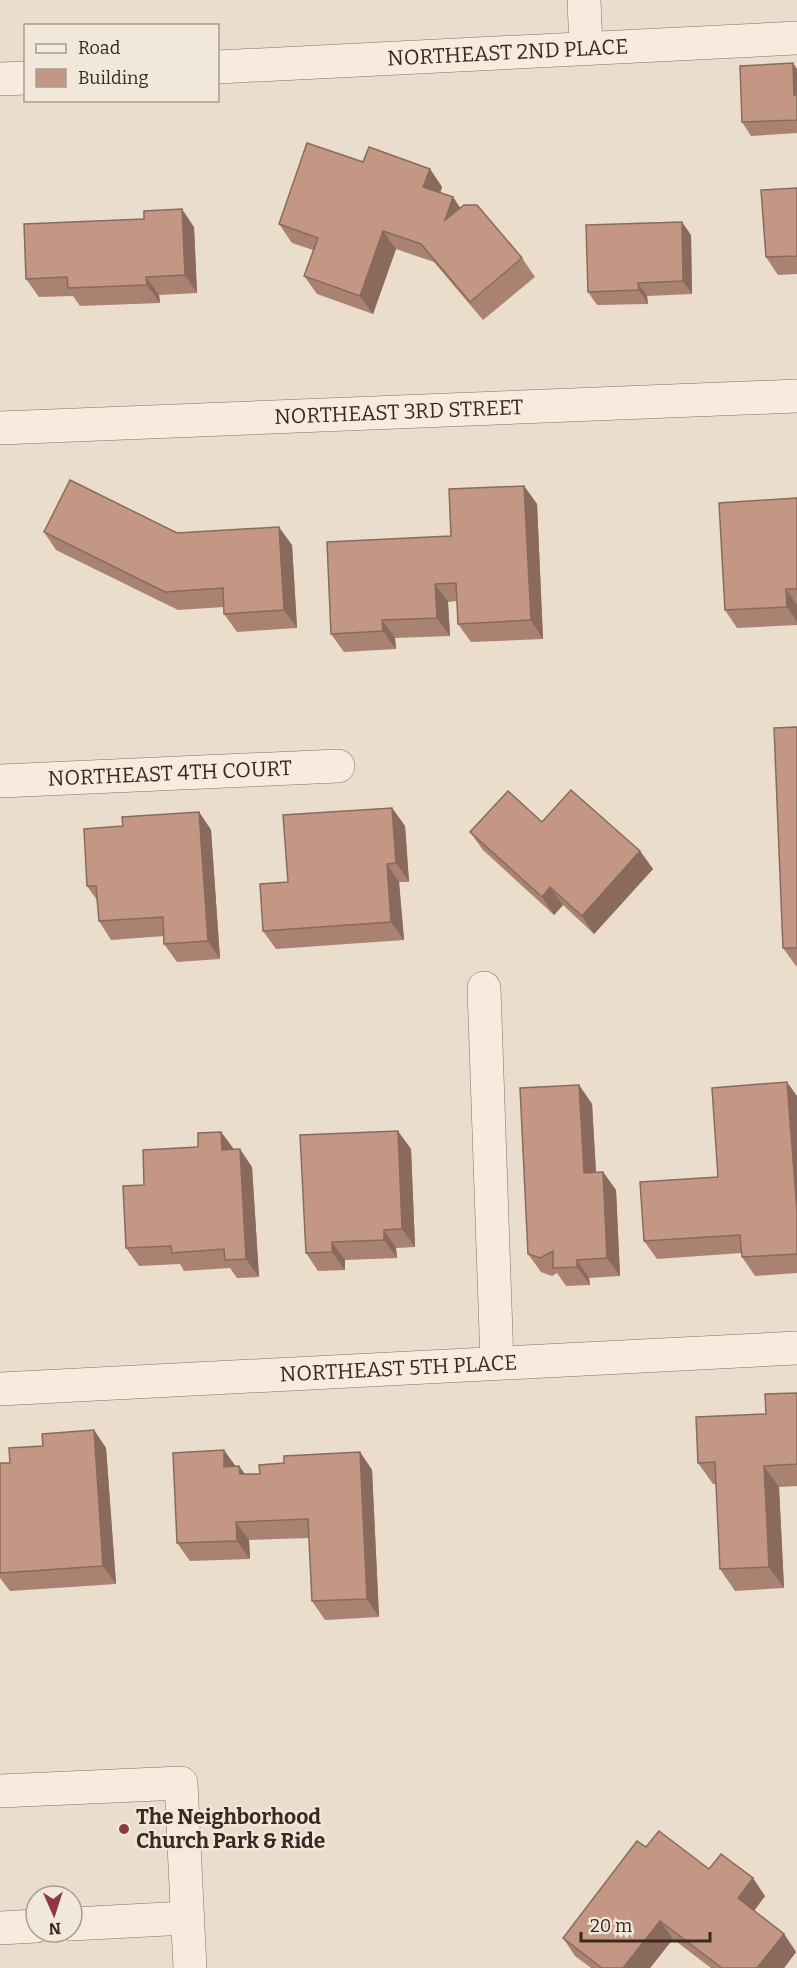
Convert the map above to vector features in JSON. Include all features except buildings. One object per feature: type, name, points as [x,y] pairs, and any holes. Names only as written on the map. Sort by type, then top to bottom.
[{"type":"street","points":[[584,0],[586,47]]},
{"type":"street","name":"NORTHEAST 2ND PLACE","points":[[219,68],[586,47],[797,38]]},
{"type":"street","points":[[0,79],[24,78]]},
{"type":"street","name":"NORTHEAST 3RD STREET","points":[[0,428],[797,396]]},
{"type":"street","name":"NORTHEAST 4TH COURT","points":[[0,781],[338,766]]},
{"type":"street","points":[[484,988],[497,1363]]},
{"type":"street","name":"NORTHEAST 5TH PLACE","points":[[0,1389],[797,1348]]},
{"type":"street","points":[[0,1791],[181,1783],[190,1968]]},
{"type":"street","points":[[84,1923],[186,1918]]},
{"type":"street","points":[[0,1928],[24,1927]]},
{"type":"place","name":"The Neighborhood Church Park & Ride","points":[[124,1829]]}]
